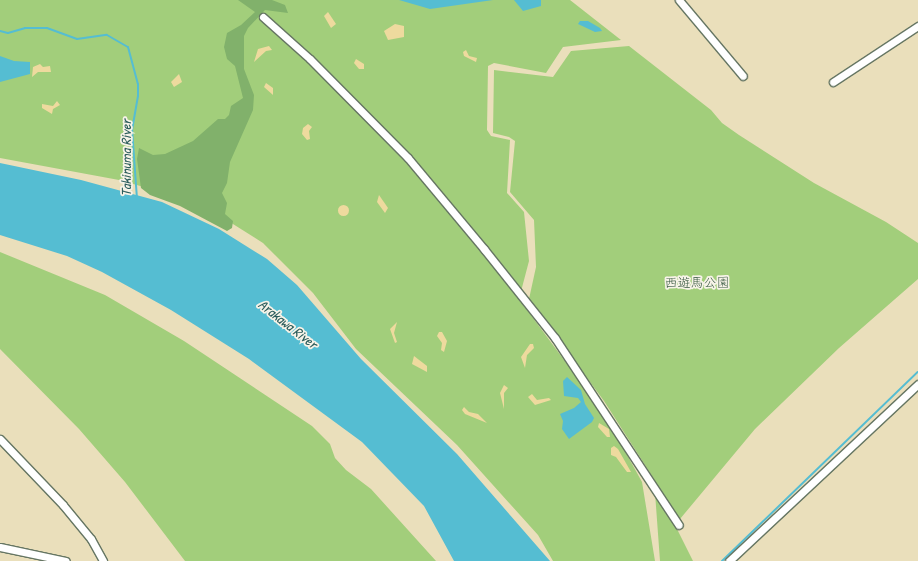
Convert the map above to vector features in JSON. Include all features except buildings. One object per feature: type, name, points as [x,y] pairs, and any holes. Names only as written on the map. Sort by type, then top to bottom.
[{"type":"street","points":[[679,0],[743,76]]},
{"type":"street","points":[[263,17],[310,59],[408,158],[484,248],[555,338],[678,525]]},
{"type":"street","points":[[833,82],[918,26]]},
{"type":"street","points":[[729,561],[918,384]]},
{"type":"street","points":[[0,439],[63,505],[91,540],[103,561]]},
{"type":"street","points":[[0,547],[42,559],[66,561]]},
{"type":"green space","points":[[0,0],[570,0],[621,40],[563,47],[546,73],[494,63],[488,66],[487,130],[491,136],[510,140],[507,193],[524,212],[529,261],[519,299],[584,387],[615,433],[642,482],[655,561],[553,561],[538,535],[457,445],[356,349],[313,293],[263,243],[217,214],[158,191],[119,180],[0,158]]},
{"type":"green space","points":[[238,0],[272,0],[285,5],[288,13],[265,10],[248,28],[244,36],[244,69],[254,95],[253,110],[230,162],[227,183],[222,193],[227,203],[225,214],[233,221],[232,228],[227,231],[180,206],[150,195],[141,188],[137,159],[139,148],[153,155],[165,154],[193,141],[218,119],[225,119],[229,115],[231,106],[243,98],[235,66],[227,59],[224,47],[227,33],[241,25],[255,12]]},
{"type":"green space","name":"西遊馬公園","points":[[629,46],[711,110],[722,123],[739,135],[814,183],[886,222],[918,243],[918,279],[839,348],[755,429],[675,525],[693,561],[660,561],[654,479],[604,401],[529,299],[536,267],[534,220],[510,192],[515,141],[509,137],[493,133],[494,70],[553,77],[571,51]]},
{"type":"green space","points":[[0,252],[105,295],[184,341],[312,426],[330,444],[335,458],[346,470],[371,489],[436,561],[185,561],[125,482],[79,429],[0,349]]},
{"type":"sand","points":[[328,12],[336,24],[331,28],[324,16]]},
{"type":"sand","points":[[395,24],[404,26],[404,37],[388,40],[384,31]]},
{"type":"sand","points":[[269,46],[272,50],[266,51],[254,62],[258,49]]},
{"type":"sand","points":[[466,50],[469,56],[477,58],[476,62],[464,56],[463,52]]},
{"type":"sand","points":[[356,59],[364,64],[364,69],[359,69],[354,63]]},
{"type":"sand","points":[[40,64],[43,67],[50,66],[51,72],[38,72],[32,77],[33,67]]},
{"type":"sand","points":[[179,74],[182,82],[174,87],[171,82]]},
{"type":"sand","points":[[266,83],[273,88],[273,95],[264,87]]},
{"type":"sand","points":[[57,101],[60,105],[53,109],[52,114],[42,108],[42,104],[53,106]]},
{"type":"sand","points":[[308,124],[312,127],[309,131],[310,139],[307,140],[302,134],[303,128]]},
{"type":"sand","points":[[379,195],[388,208],[385,213],[377,202]]},
{"type":"sand","points":[[341,205],[345,205],[347,206],[347,214],[341,215],[338,212],[338,208]]},
{"type":"sand","points":[[397,322],[394,333],[397,342],[395,343],[390,329]]},
{"type":"sand","points":[[439,332],[442,332],[447,341],[444,352],[441,350],[442,343],[437,336]]},
{"type":"sand","points":[[530,344],[533,344],[534,348],[527,355],[525,368],[521,357]]},
{"type":"sand","points":[[414,356],[427,366],[427,372],[412,364]]},
{"type":"sand","points":[[504,385],[508,388],[504,393],[504,409],[500,393]]},
{"type":"sand","points":[[532,394],[537,400],[549,398],[551,400],[535,405],[528,397]]},
{"type":"sand","points":[[464,407],[469,412],[478,414],[487,423],[465,414],[462,410]]},
{"type":"sand","points":[[599,423],[609,429],[610,437],[607,437],[598,427]]},
{"type":"sand","points":[[614,446],[618,449],[631,472],[627,472],[616,457],[611,455],[611,448]]},
{"type":"water","points":[[399,0],[493,0],[430,9]]},
{"type":"water","points":[[514,0],[541,0],[541,6],[523,11]]},
{"type":"water","points":[[580,21],[588,21],[600,28],[602,31],[595,32],[578,24]]},
{"type":"water","points":[[0,56],[14,61],[30,62],[30,74],[0,82]]},
{"type":"water","name":"Arakawa River","points":[[0,163],[81,180],[162,202],[219,229],[267,259],[297,285],[361,359],[457,454],[550,561],[454,561],[424,506],[362,442],[249,359],[171,310],[102,272],[67,256],[0,235]]},
{"type":"water","points":[[567,377],[581,390],[585,404],[594,418],[592,422],[569,439],[562,429],[563,421],[560,414],[574,408],[581,402],[578,398],[564,396],[563,381]]},
{"type":"waterway","name":"Takinuma River","points":[[0,31],[8,33],[25,28],[47,28],[77,39],[107,35],[128,47],[138,84],[138,96],[132,129],[137,198]]},
{"type":"waterway","points":[[722,561],[918,372]]}]
